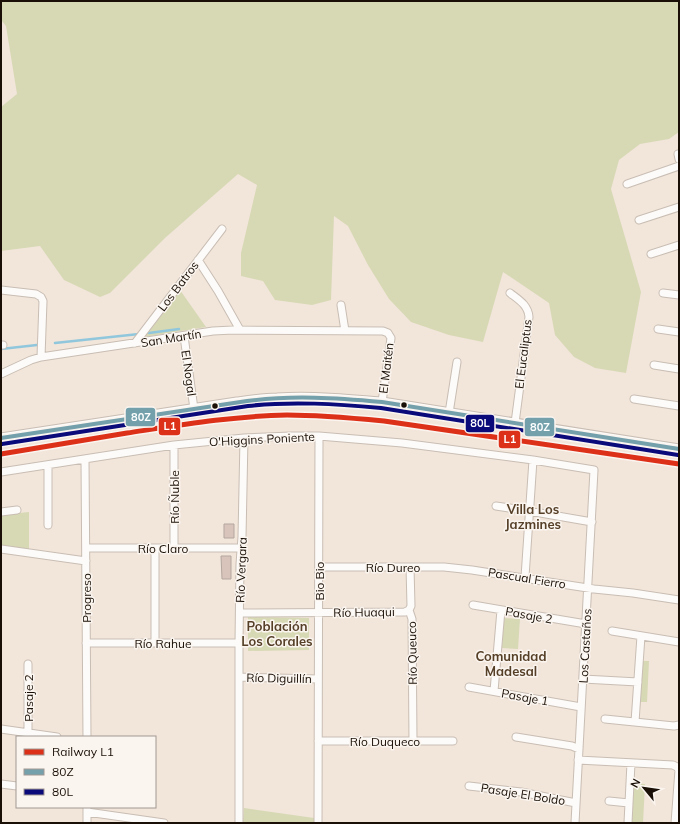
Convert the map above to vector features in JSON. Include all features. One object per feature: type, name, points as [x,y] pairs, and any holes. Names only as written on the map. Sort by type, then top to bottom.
[{"type":"street","points":[[627,184],[679,166]]},
{"type":"street","points":[[639,220],[679,207]]},
{"type":"street","name":"Los Batros","points":[[135,343],[222,229]]},
{"type":"street","points":[[651,254],[679,244]]},
{"type":"street","points":[[198,260],[221,296],[240,330]]},
{"type":"street","points":[[1,290],[36,294],[41,296],[43,301],[41,357]]},
{"type":"street","name":"El Eucaliptus","points":[[510,293],[526,307],[529,317],[515,423]]},
{"type":"street","points":[[664,293],[679,295]]},
{"type":"street","points":[[341,305],[345,331]]},
{"type":"street","points":[[658,329],[679,332]]},
{"type":"street","name":"San Martín","points":[[1,374],[41,357],[213,331],[383,331],[389,334]]},
{"type":"street","name":"El Maitén","points":[[382,402],[390,340],[389,334]]},
{"type":"street","name":"El Nogal","points":[[184,336],[194,409]]},
{"type":"street","points":[[448,413],[457,362]]},
{"type":"street","points":[[654,365],[679,369]]},
{"type":"street","points":[[1,438],[238,402],[277,398],[341,398],[382,402],[679,449]]},
{"type":"street","points":[[634,399],[679,406]]},
{"type":"street","name":"O'Higgins Poniente","points":[[1,472],[174,446],[269,436],[319,436],[402,443],[533,460],[594,470]]},
{"type":"street","name":"Bio Bio","points":[[318,823],[319,436]]},
{"type":"street","name":"Río Vergara","points":[[239,823],[239,643],[244,438]]},
{"type":"street","name":"Río Ñuble","points":[[174,446],[174,548]]},
{"type":"street","name":"Progreso","points":[[85,460],[87,736]]},
{"type":"street","points":[[525,577],[533,460]]},
{"type":"street","points":[[48,465],[48,525]]},
{"type":"street","name":"Los Castaños","points":[[575,823],[594,470]]},
{"type":"street","points":[[496,506],[592,522]]},
{"type":"street","points":[[1,512],[17,510]]},
{"type":"street","name":"Río Claro","points":[[86,548],[241,548]]},
{"type":"street","points":[[154,643],[155,548]]},
{"type":"street","points":[[1,549],[86,561]]},
{"type":"street","name":"Río Dureo","points":[[319,567],[444,567],[467,569]]},
{"type":"street","name":"Río Queuco","points":[[410,567],[411,606],[409,610],[412,619],[413,741]]},
{"type":"street","name":"Pascual Fierro","points":[[467,569],[588,588],[679,600]]},
{"type":"street","name":"Pasaje 2","points":[[473,605],[586,624]]},
{"type":"street","name":"Río Huaqui","points":[[240,613],[405,612],[409,610]]},
{"type":"street","points":[[494,691],[501,610]]},
{"type":"street","points":[[612,632],[679,642]]},
{"type":"street","points":[[635,722],[641,636]]},
{"type":"street","name":"Río Rahue","points":[[86,643],[239,643]]},
{"type":"street","name":"Pasaje 2","points":[[28,664],[28,733]]},
{"type":"street","name":"Río Diguillín","points":[[239,677],[318,679]]},
{"type":"street","points":[[583,679],[638,682]]},
{"type":"street","name":"Pasaje 1","points":[[469,687],[581,707]]},
{"type":"street","points":[[605,719],[674,726],[679,725]]},
{"type":"street","points":[[1,729],[50,736]]},
{"type":"street","points":[[516,737],[572,746],[579,749]]},
{"type":"street","name":"Río Duqueco","points":[[318,741],[452,741]]},
{"type":"street","points":[[578,760],[677,766],[679,770],[675,823]]},
{"type":"street","points":[[628,823],[631,763]]},
{"type":"street","points":[[1,784],[16,786]]},
{"type":"street","name":"Pasaje El Boldo","points":[[470,786],[520,792],[576,803]]},
{"type":"street","points":[[609,801],[629,803]]},
{"type":"street","points":[[87,823],[87,809],[145,822],[164,823]]},
{"type":"green space","points":[[1,1],[679,1],[679,132],[669,139],[640,144],[619,160],[611,189],[641,292],[626,373],[595,368],[574,357],[555,335],[549,303],[503,272],[483,342],[449,335],[411,322],[389,299],[368,265],[348,226],[334,216],[331,300],[312,305],[275,300],[263,281],[241,276],[241,253],[257,185],[238,174],[165,238],[110,293],[100,297],[64,280],[40,246],[1,251],[1,107],[17,94],[6,26],[1,20]]},
{"type":"green space","points":[[180,290],[206,327],[144,337],[144,335]]},
{"type":"green space","points":[[29,512],[29,549],[1,547],[1,515]]},
{"type":"green space","points":[[248,617],[309,618],[309,650],[248,651]]},
{"type":"green space","points":[[504,618],[520,619],[518,649],[502,648]]},
{"type":"green space","points":[[642,661],[649,661],[647,702],[640,702]]},
{"type":"green space","points":[[632,783],[645,784],[643,823],[631,823]]},
{"type":"green space","points":[[244,808],[314,818],[314,823],[243,823]]},
{"type":"building","points":[[224,524],[234,524],[234,538],[224,538]]},
{"type":"building","points":[[221,556],[231,556],[231,579],[222,579]]},
{"type":"waterway","points":[[149,333],[179,329]]},
{"type":"waterway","points":[[55,343],[139,334]]},
{"type":"waterway","points":[[1,349],[37,345]]},
{"type":"rail line","name":"L1","points":[[1,454],[207,421],[247,417],[299,415],[384,421],[679,464]]},
{"type":"transit line","name":"80Z","points":[[1,438],[247,401],[281,398],[314,398],[382,402],[679,449]]},
{"type":"transit line","name":"80L","points":[[2,444],[248,406],[265,404],[314,404],[381,408],[678,455]]},
{"type":"district","name":"Villa Los Jazmines","points":[[533,516]]},
{"type":"district","name":"Población Los Corales","points":[[277,634]]},
{"type":"district","name":"Comunidad Madesal","points":[[511,664]]}]
